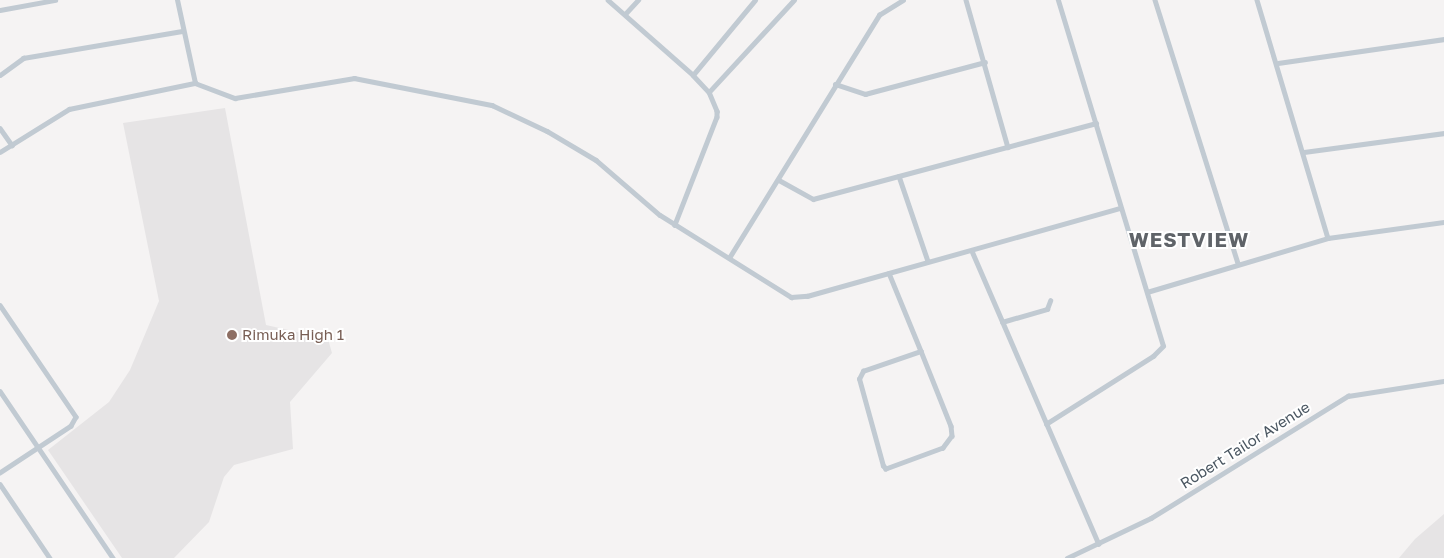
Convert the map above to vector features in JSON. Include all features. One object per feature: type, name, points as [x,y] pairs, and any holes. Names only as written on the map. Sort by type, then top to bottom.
[{"type":"street","points":[[0,10],[55,0]]},
{"type":"street","points":[[177,0],[182,31],[195,83]]},
{"type":"street","points":[[608,0],[693,75],[709,92],[717,117],[675,225]]},
{"type":"street","points":[[625,14],[638,0]]},
{"type":"street","points":[[693,75],[755,0]]},
{"type":"street","points":[[709,92],[794,0]]},
{"type":"street","points":[[729,258],[779,180],[835,84],[879,15],[902,0]]},
{"type":"street","points":[[966,0],[1008,147]]},
{"type":"street","points":[[1046,424],[1159,352],[1163,346],[1163,338],[1120,208],[1058,0]]},
{"type":"street","points":[[1155,0],[1238,263]]},
{"type":"street","points":[[1257,0],[1278,63],[1328,238]]},
{"type":"street","points":[[0,74],[24,58],[182,31]]},
{"type":"street","points":[[1278,63],[1444,39]]},
{"type":"street","points":[[835,84],[865,94],[985,62]]},
{"type":"street","points":[[0,152],[69,109],[195,83],[235,98],[354,78],[492,105],[547,131],[596,160],[643,202],[675,225],[791,296],[798,297],[928,261],[972,251],[1120,208]]},
{"type":"street","points":[[779,180],[813,199],[1096,123]]},
{"type":"street","points":[[0,128],[12,145]]},
{"type":"street","points":[[1304,152],[1444,133]]},
{"type":"street","points":[[899,176],[928,261]]},
{"type":"street","points":[[1147,292],[1238,263],[1328,238],[1444,222]]},
{"type":"street","points":[[972,251],[1099,544]]},
{"type":"street","points":[[889,273],[921,351],[952,436],[943,448],[886,469],[883,466],[859,380],[863,371],[921,351]]},
{"type":"street","points":[[1002,322],[1047,310],[1050,301]]},
{"type":"street","points":[[0,304],[76,413],[72,426],[2,472],[0,466]]},
{"type":"street","name":"Robert Tailor Avenue","points":[[1067,558],[1152,518],[1348,396],[1444,380]]},
{"type":"street","points":[[0,391],[113,558]]},
{"type":"street","points":[[0,484],[50,558]]},
{"type":"shaded area","name":"Rimuka High 1","points":[[225,108],[266,325],[328,339],[332,353],[290,402],[293,449],[234,465],[224,477],[209,522],[174,558],[122,558],[48,450],[109,402],[130,370],[159,301],[123,123]]},
{"type":"shaded area","points":[[1444,514],[1444,558],[1399,558],[1415,539]]},
{"type":"place","name":"Rimuka High 1","points":[[232,335]]},
{"type":"district","name":"WESTVIEW","points":[[1189,239]]}]
